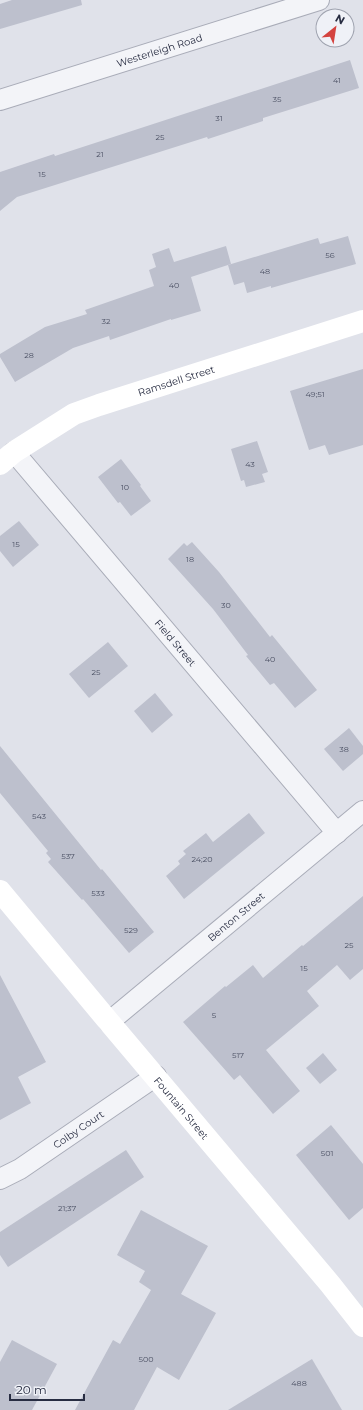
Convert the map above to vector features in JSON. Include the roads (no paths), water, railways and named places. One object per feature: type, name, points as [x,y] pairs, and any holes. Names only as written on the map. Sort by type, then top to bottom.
[{"type":"main road","name":"Ramsdell Street","points":[[7,458],[74,414],[363,320]]},
{"type":"main road","name":"Fountain Street","points":[[0,891],[330,1284],[363,1326]]},
{"type":"street","name":"Westerleigh Road","points":[[0,100],[319,0]]},
{"type":"street","name":"Field Street","points":[[7,458],[337,833]]},
{"type":"street","name":"Benton Street","points":[[109,1022],[363,811]]},
{"type":"street","name":"Colby Court","points":[[0,1179],[20,1170],[156,1076]]}]
